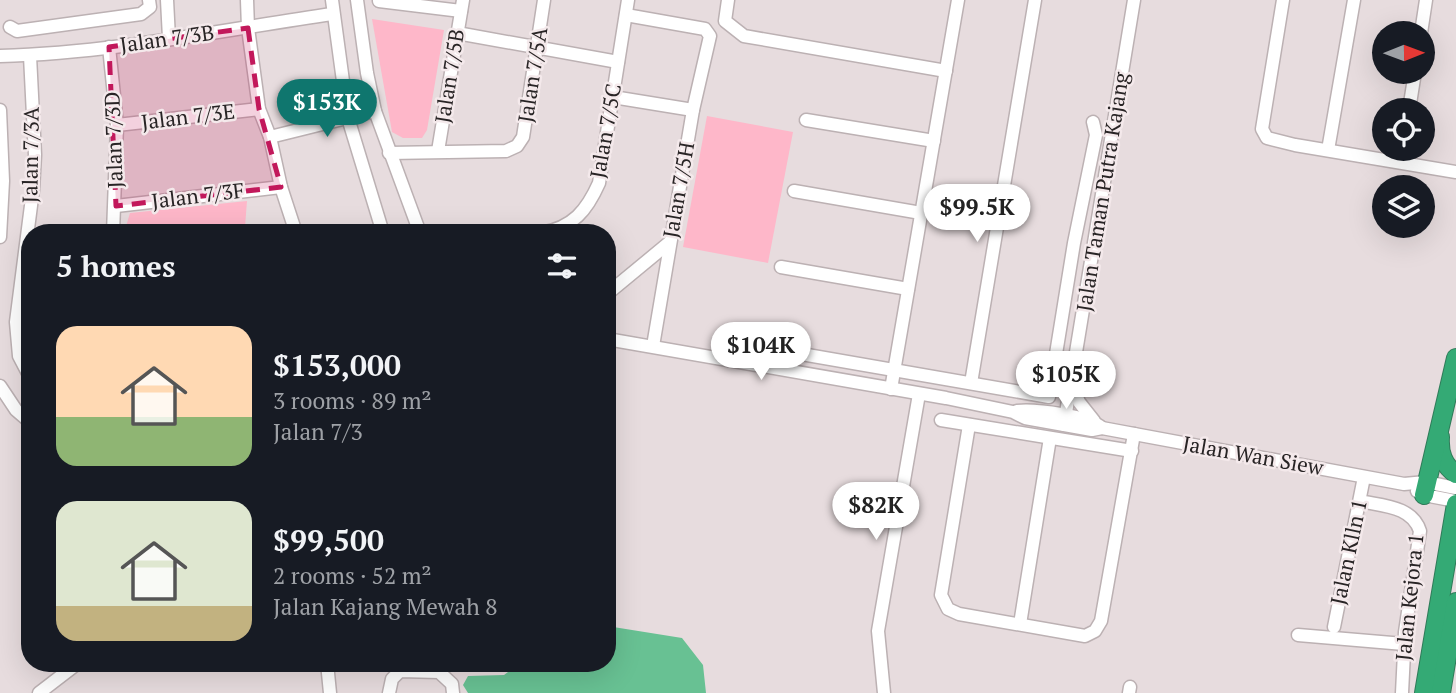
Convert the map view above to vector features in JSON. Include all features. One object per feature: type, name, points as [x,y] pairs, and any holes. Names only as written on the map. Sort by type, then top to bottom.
[{"type":"highway","points":[[1425,488],[1456,358]]},
{"type":"highway","points":[[1442,410],[1440,453],[1446,466],[1456,474]]},
{"type":"highway","points":[[1424,693],[1456,502]]},
{"type":"highway","points":[[1441,693],[1456,602]]},
{"type":"street","points":[[167,0],[169,38]]},
{"type":"street","points":[[247,0],[259,109],[270,137],[289,224]]},
{"type":"street","points":[[332,0],[348,118],[380,224]]},
{"type":"street","points":[[358,0],[367,74],[375,111],[417,224]]},
{"type":"street","name":"Jalan 7/5A","points":[[389,153],[506,151],[517,146],[523,137],[544,0]]},
{"type":"street","name":"Jalan 7/5C","points":[[567,224],[589,205],[599,183],[628,0]]},
{"type":"street","points":[[728,0],[725,21],[744,36],[946,71]]},
{"type":"street","points":[[891,389],[958,0]]},
{"type":"street","points":[[971,383],[1035,0]]},
{"type":"street","name":"Jalan Taman Putra Kajang","points":[[1065,421],[1134,0]]},
{"type":"street","points":[[1283,0],[1262,128],[1267,138],[1456,172]]},
{"type":"street","points":[[1328,150],[1354,0]]},
{"type":"street","points":[[1423,21],[1426,0]]},
{"type":"street","points":[[379,1],[462,6]]},
{"type":"street","points":[[10,27],[17,31],[141,14],[148,5]]},
{"type":"street","name":"Jalan 7/5B","points":[[438,151],[462,6]]},
{"type":"street","name":"Jalan 7/3B","points":[[0,56],[30,56],[109,47],[332,14]]},
{"type":"street","name":"Jalan 7/5H","points":[[626,15],[705,29],[710,36],[693,110],[653,346]]},
{"type":"street","points":[[457,33],[618,62]]},
{"type":"street","name":"Jalan 7/3D","points":[[109,47],[117,125],[114,224]]},
{"type":"street","name":"Jalan 7/3A","points":[[29,224],[35,155],[30,56]]},
{"type":"street","points":[[613,97],[693,110]]},
{"type":"street","name":"Jalan 7/3E","points":[[117,125],[259,109]]},
{"type":"street","points":[[0,110],[3,181],[0,235]]},
{"type":"street","points":[[270,137],[375,111]]},
{"type":"street","points":[[806,120],[934,141]]},
{"type":"street","points":[[767,348],[1049,397],[1074,243],[1096,135],[1093,122]]},
{"type":"street","name":"Jalan 7/3F","points":[[116,206],[281,187]]},
{"type":"street","points":[[794,191],[921,213]]},
{"type":"street","points":[[616,286],[670,242]]},
{"type":"street","points":[[781,267],[908,289]]},
{"type":"street","name":"Jalan 7/3A","points":[[21,283],[16,322],[21,360]]},
{"type":"street","name":"Jalan Wan Siew","points":[[616,340],[1013,412],[1033,411],[1065,421]]},
{"type":"street","points":[[1033,411],[1050,403],[1072,383],[1079,402],[1098,425]]},
{"type":"street","points":[[0,386],[21,414]]},
{"type":"street","points":[[884,693],[878,631],[919,394]]},
{"type":"street","name":"Jalan Wan Siew","points":[[1013,412],[1025,418],[1098,425],[1425,488],[1456,488]]},
{"type":"street","points":[[941,420],[1132,451]]},
{"type":"street","points":[[969,425],[941,595],[948,609],[959,614],[1085,636],[1095,631],[1101,621],[1134,434]]},
{"type":"street","points":[[1020,624],[1051,438]]},
{"type":"street","name":"Jalan Klln 1","points":[[1334,626],[1364,477]]},
{"type":"street","name":"Jalan Wan Siew","points":[[1425,488],[1456,502]]},
{"type":"street","name":"Jalan Kejora 1","points":[[1360,501],[1402,510],[1416,521],[1420,531],[1404,644],[1402,693]]},
{"type":"street","points":[[1298,635],[1404,644]]},
{"type":"street","points":[[39,693],[66,672]]},
{"type":"street","points":[[328,672],[330,693]]},
{"type":"street","points":[[389,693],[392,679],[399,672]]},
{"type":"street","points":[[440,672],[452,684],[453,693]]},
{"type":"highlighted area","points":[[248,28],[259,109],[281,187],[116,206],[109,47]]},
{"type":"shaded area","points":[[372,19],[444,30],[427,130],[422,138],[403,138],[392,132]]},
{"type":"shaded area","points":[[707,116],[793,132],[768,263],[683,247]]},
{"type":"shaded area","points":[[247,201],[245,224],[127,224],[130,213]]},
{"type":"shaded area","points":[[616,627],[682,638],[703,665],[706,693],[468,693],[463,685],[468,676],[504,675],[508,672],[616,672]]}]
